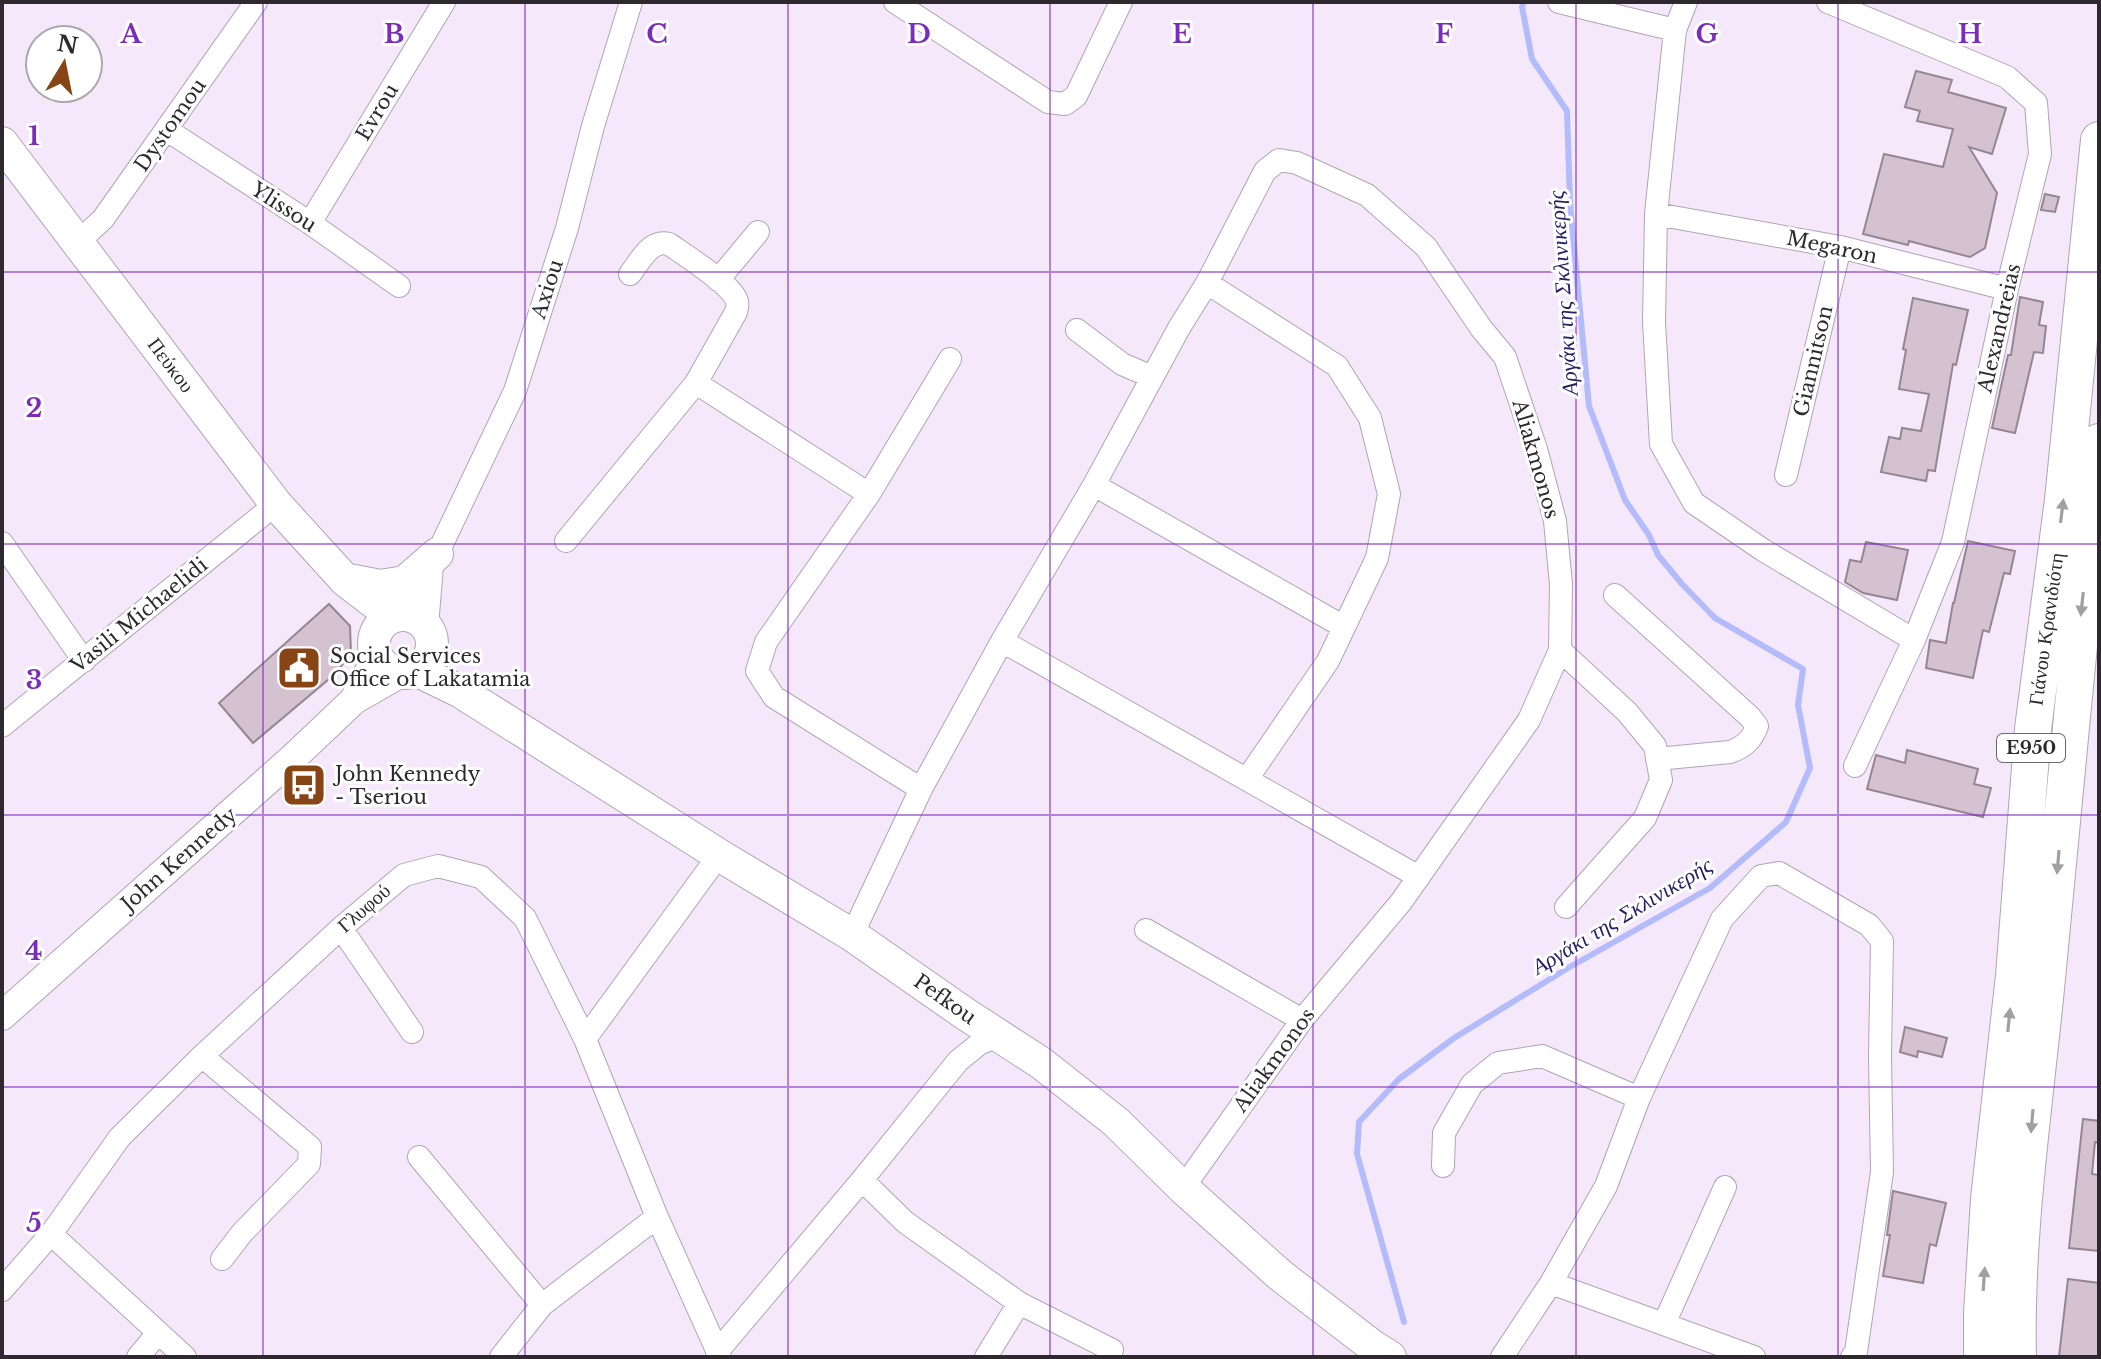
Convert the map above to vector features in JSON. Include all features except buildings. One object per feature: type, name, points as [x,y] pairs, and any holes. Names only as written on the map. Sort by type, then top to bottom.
[{"type":"main road","name":"Γιάνου Κρανιδιότη","points":[[1982,1357],[1989,1199],[2014,976],[2033,729],[2063,500],[2099,140]]},
{"type":"main road","name":"Πεύκου","points":[[2,143],[276,504],[345,580]]},
{"type":"main road","name":"Γιάνου Κρανιδιότη","points":[[2018,1357],[2017,1301],[2021,1246],[2099,442]]},
{"type":"main road","points":[[345,580],[380,586],[405,582],[435,559]]},
{"type":"main road","name":"Pefkou","points":[[345,580],[402,642],[461,692],[852,935],[1041,1063],[1116,1122],[1183,1188],[1280,1275],[1390,1357]]},
{"type":"street","name":"Dystomou","points":[[78,242],[103,219],[256,2]]},
{"type":"street","name":"Evrou","points":[[310,223],[444,2]]},
{"type":"street","name":"Axiou","points":[[402,642],[435,559],[515,391],[567,228],[593,126],[631,2]]},
{"type":"street","points":[[895,2],[1048,102],[1065,104],[1076,96],[1121,2]]},
{"type":"street","points":[[1559,2],[1675,30]]},
{"type":"street","points":[[1686,2],[1675,30],[1656,214],[1654,322],[1661,444],[1694,503],[1763,550],[1914,640]]},
{"type":"street","name":"Alexandreias","points":[[1828,2],[2007,77],[2036,103],[2040,154],[2007,289],[1953,542],[1914,640],[1855,766]]},
{"type":"street","name":"Ylissou","points":[[167,130],[310,223],[399,286]]},
{"type":"street","name":"Aliakmonos","points":[[852,935],[921,789],[1207,283],[1265,171],[1279,160],[1297,163],[1367,195],[1426,247],[1481,328],[1505,357],[1536,449],[1555,521],[1561,584],[1560,650],[1529,720],[1419,877],[1302,1020],[1183,1188]]},
{"type":"street","name":"Megaron","points":[[1656,214],[1840,247],[2007,289]]},
{"type":"street","points":[[718,280],[758,232]]},
{"type":"street","points":[[566,541],[696,383],[738,304],[736,297],[718,280],[662,242],[654,244],[630,274]]},
{"type":"street","name":"Giannitson","points":[[1786,475],[1840,247]]},
{"type":"street","points":[[1207,283],[1337,366],[1370,418],[1389,494],[1377,558],[1328,661],[1247,779]]},
{"type":"street","points":[[1077,330],[1122,364],[1152,377]]},
{"type":"street","points":[[921,789],[774,697],[757,671],[766,642],[869,494],[950,359]]},
{"type":"street","points":[[696,383],[869,494]]},
{"type":"street","points":[[1094,485],[1344,627]]},
{"type":"street","name":"Vasili Michaelidi","points":[[2,726],[276,504]]},
{"type":"street","points":[[2,543],[84,661]]},
{"type":"street","name":"Axiou","points":[[402,642],[435,559]]},
{"type":"street","points":[[1615,595],[1757,726],[1753,738],[1730,752],[1657,759]]},
{"type":"street","points":[[1002,641],[1419,877]]},
{"type":"street","name":"John Kennedy","points":[[2,1016],[284,767],[354,700],[402,642]]},
{"type":"street","points":[[1560,650],[1627,712],[1655,746],[1661,780],[1645,818],[1566,907]]},
{"type":"street","points":[[585,1039],[719,855]]},
{"type":"street","name":"Γλυφού","points":[[2,1290],[51,1234],[120,1137],[202,1056],[341,928],[404,875],[438,866],[481,877],[525,918],[585,1039],[657,1217],[718,1354]]},
{"type":"street","points":[[1502,1357],[1551,1283],[1606,1186],[1639,1098],[1722,919],[1761,876],[1779,873],[1869,925],[1882,941],[1882,1172],[1856,1352],[1852,1357]]},
{"type":"street","points":[[341,928],[412,1032]]},
{"type":"street","points":[[1146,930],[1302,1020]]},
{"type":"street","points":[[958,1061],[964,1034],[964,1013]]},
{"type":"street","points":[[718,1354],[958,1061],[979,1044],[1000,1035]]},
{"type":"street","points":[[202,1056],[310,1147],[309,1164],[242,1233],[222,1259]]},
{"type":"street","points":[[1443,1166],[1444,1133],[1472,1084],[1498,1063],[1542,1056],[1639,1098]]},
{"type":"street","points":[[419,1157],[542,1305]]},
{"type":"street","points":[[862,1180],[905,1222],[1019,1303],[1112,1350]]},
{"type":"street","points":[[1664,1324],[1725,1187]]},
{"type":"street","points":[[501,1357],[542,1305],[657,1217]]},
{"type":"street","points":[[51,1234],[185,1357]]},
{"type":"street","points":[[1551,1283],[1754,1357]]},
{"type":"street","points":[[986,1357],[1019,1303]]},
{"type":"street","points":[[138,1357],[158,1333]]},
{"type":"waterway","name":"Αργάκι της Σκλινικερής","points":[[1404,1322],[1357,1154],[1359,1122],[1399,1079],[1454,1038],[1568,968],[1710,888],[1786,822],[1810,768],[1798,705],[1803,669],[1715,618],[1658,555],[1649,535],[1625,500],[1589,406],[1570,203],[1567,111],[1532,59],[1522,7],[1524,2]]},
{"type":"place","name":"Social Services Office of Lakatamia","points":[[299,668]]},
{"type":"place","name":"John Kennedy - Tseriou","points":[[304,785]]}]
